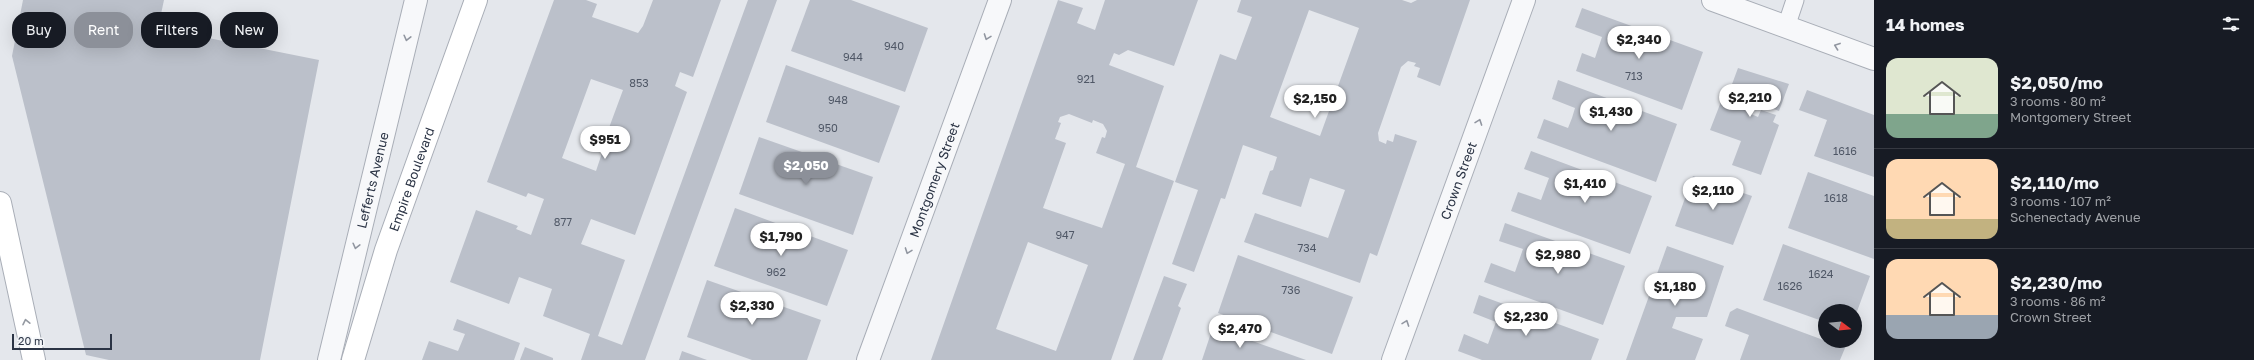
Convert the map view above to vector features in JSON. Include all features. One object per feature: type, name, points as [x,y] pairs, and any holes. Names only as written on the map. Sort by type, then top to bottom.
[{"type":"main road","name":"Empire Boulevard","points":[[354,360],[386,250],[476,0]]},
{"type":"main road","points":[[0,203],[38,359]]},
{"type":"street","name":"Lefferts Avenue","points":[[329,360],[416,0]]},
{"type":"street","name":"Montgomery Street","points":[[868,360],[1000,0]]},
{"type":"street","name":"Crown Street","points":[[1393,360],[1524,0]]},
{"type":"street","points":[[1713,0],[1874,59]]},
{"type":"lane","points":[[1786,27],[1795,0]]},
{"type":"building","points":[[23,0],[164,0],[161,12],[141,12],[141,48],[212,48],[212,39],[220,40],[220,48],[259,48],[319,60],[260,360],[109,360],[86,355],[12,56],[14,48],[66,48],[66,12],[21,12]]},
{"type":"building","points":[[554,0],[586,0],[597,4],[592,17],[638,33],[643,26],[653,0],[721,0],[693,77],[680,72],[675,86],[687,92],[635,235],[591,219],[581,244],[625,260],[598,336],[622,345],[748,0],[777,0],[645,360],[581,360],[590,334],[543,316],[552,289],[519,277],[509,304],[450,282],[476,210],[518,226],[516,229],[531,235],[544,199],[528,193],[526,197],[487,182]],"holes":[[[591,79],[623,90],[603,144],[605,144],[596,171],[562,158]]]},
{"type":"building","points":[[810,0],[851,0],[928,28],[905,92],[791,51]]},
{"type":"building","points":[[1058,0],[1083,8],[1077,23],[1095,30],[1105,0],[1198,0],[1174,66],[1128,50],[1119,55],[1114,53],[1109,65],[1164,86],[1136,167],[1174,181],[1111,360],[931,360]],"holes":[[[1069,114],[1092,123],[1093,120],[1103,124],[1107,131],[1105,138],[1102,137],[1096,153],[1125,164],[1102,228],[1043,208],[1066,143],[1055,139],[1061,123],[1058,122],[1060,117]],[[1028,242],[1088,265],[1056,351],[996,329]]]},
{"type":"building","points":[[1241,0],[1402,0],[1411,3],[1417,0],[1470,0],[1440,86],[1417,77],[1420,68],[1414,66],[1416,63],[1408,61],[1401,67],[1378,133],[1379,141],[1386,144],[1387,140],[1393,142],[1395,134],[1417,141],[1377,256],[1370,253],[1360,283],[1244,242],[1255,213],[1328,238],[1345,190],[1310,178],[1301,207],[1262,194],[1270,171],[1273,170],[1277,157],[1243,145],[1225,199],[1221,198],[1194,272],[1172,264],[1198,190],[1175,182],[1220,54],[1236,60],[1252,17],[1237,12]],"holes":[[[1309,10],[1359,28],[1320,136],[1270,117]]]},
{"type":"building","points":[[1582,8],[1703,52],[1682,110],[1576,71],[1582,53],[1595,58],[1602,37],[1575,27]]},
{"type":"building","points":[[786,65],[900,106],[879,163],[766,122]]},
{"type":"building","points":[[1738,68],[1789,84],[1779,111],[1755,102],[1751,114],[1758,117],[1761,110],[1776,115],[1773,122],[1779,125],[1761,175],[1732,165],[1741,141],[1710,130],[1724,94],[1728,95]]},
{"type":"building","points":[[1558,80],[1677,124],[1656,182],[1537,138],[1544,119],[1568,128],[1572,118],[1575,108],[1552,99]]},
{"type":"building","points":[[1807,90],[1874,115],[1874,177],[1814,156],[1827,120],[1799,110]]},
{"type":"building","points":[[759,137],[873,177],[853,235],[739,194]]},
{"type":"building","points":[[1531,151],[1652,196],[1630,254],[1511,211],[1518,192],[1541,200],[1549,178],[1524,169]]},
{"type":"building","points":[[1808,172],[1874,196],[1874,259],[1788,228]]},
{"type":"building","points":[[1693,176],[1752,196],[1733,245],[1675,226]]},
{"type":"building","points":[[735,208],[848,250],[827,306],[714,266]]},
{"type":"building","points":[[1505,223],[1625,266],[1603,325],[1484,282],[1491,263],[1515,272],[1523,249],[1499,241]]},
{"type":"building","points":[[1783,244],[1870,276],[1860,304],[1818,304],[1818,320],[1763,300]]},
{"type":"building","points":[[1667,246],[1724,266],[1707,317],[1676,317],[1672,328],[1703,339],[1695,360],[1626,360]]},
{"type":"building","points":[[1238,255],[1353,297],[1332,354],[1218,313]]},
{"type":"building","points":[[1164,276],[1187,284],[1178,306],[1181,308],[1162,360],[1133,360]]},
{"type":"building","points":[[707,280],[821,320],[807,360],[752,360],[687,337]]},
{"type":"building","points":[[1479,295],[1599,339],[1591,360],[1482,360],[1458,351],[1464,334],[1488,344],[1496,322],[1473,313]]},
{"type":"building","points":[[1737,308],[1818,338],[1818,348],[1845,348],[1840,360],[1740,360],[1749,335],[1725,326],[1730,312]]},
{"type":"building","points":[[457,319],[520,343],[514,360],[422,360],[429,341],[458,351],[465,334],[453,330]]},
{"type":"building","points":[[1213,327],[1306,360],[1202,360]]},
{"type":"building","points":[[525,347],[553,358],[553,360],[520,360]]},
{"type":"building","points":[[682,351],[707,360],[679,360]]}]
